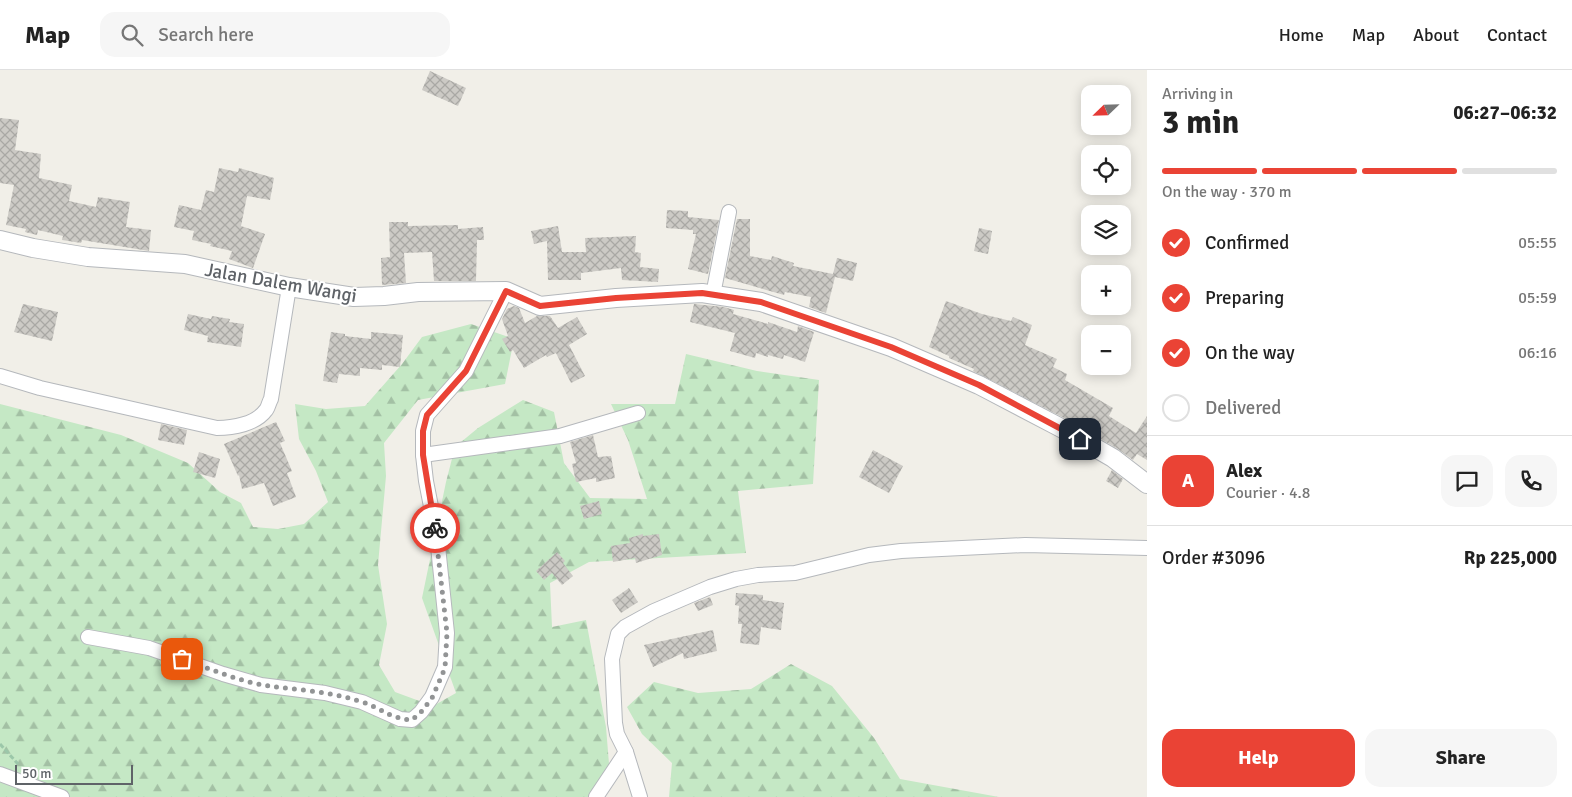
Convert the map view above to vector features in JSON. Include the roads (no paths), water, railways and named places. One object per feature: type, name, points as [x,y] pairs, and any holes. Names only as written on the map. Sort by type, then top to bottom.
[{"type":"street","points":[[713,295],[729,212]]},
{"type":"street","name":"Jalan Dalem Wangi","points":[[0,240],[33,248],[88,257],[185,264],[289,287],[354,297],[418,292],[506,291],[540,306],[702,293],[761,302],[891,347],[979,385],[1063,429],[1113,458],[1147,484]]},
{"type":"street","points":[[0,376],[40,388],[217,428],[242,424],[256,419],[266,410],[271,399],[289,287]]},
{"type":"street","points":[[88,637],[149,648],[223,674],[261,684],[362,702],[400,719],[412,720],[432,698],[445,668],[447,633],[436,538],[423,455],[423,431],[427,415],[466,371],[506,291]]},
{"type":"street","points":[[423,455],[560,436],[638,413]]},
{"type":"street","points":[[640,797],[626,752],[618,734],[614,716],[612,659],[618,634],[625,627],[654,611],[710,587],[736,579],[758,575],[795,573],[869,555],[901,551],[1025,545],[1147,548]]},
{"type":"street","points":[[596,797],[626,752]]},
{"type":"street","points":[[0,774],[62,797]]}]
